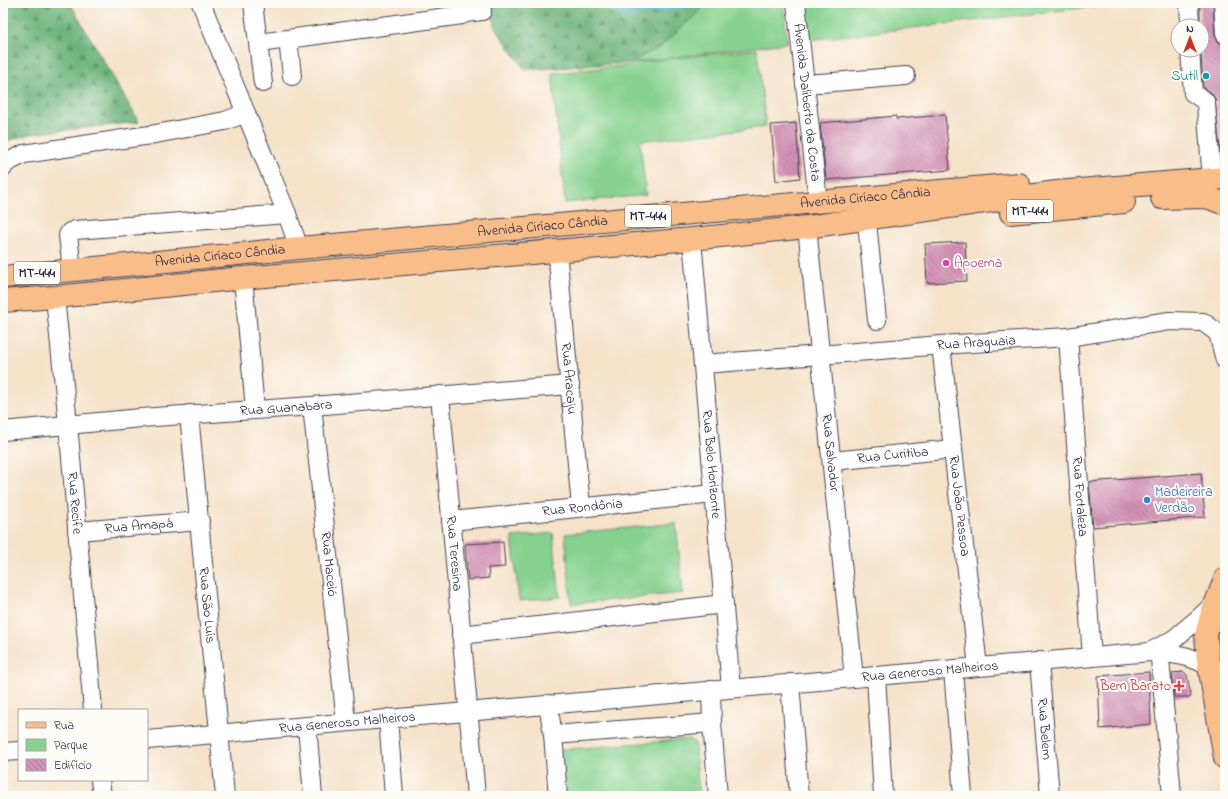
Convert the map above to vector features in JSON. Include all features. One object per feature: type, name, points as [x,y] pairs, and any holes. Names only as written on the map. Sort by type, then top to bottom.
[{"type":"main road","name":"Avenida Ciríaco Cândia","points":[[3,277],[299,248],[818,201],[1164,171],[1220,171]]},
{"type":"main road","points":[[832,224],[1056,192],[1220,171]]},
{"type":"main road","name":"MT-444","points":[[832,224],[915,222],[1172,197],[1207,197],[1225,204]]},
{"type":"main road","name":"Avenida Ciríaco Cândia","points":[[3,300],[55,297],[243,278],[692,239],[832,224]]},
{"type":"main road","points":[[1225,579],[1220,600],[1208,623],[1206,635],[1206,646],[1218,670],[1225,758]]},
{"type":"street","points":[[201,3],[287,214],[299,248]]},
{"type":"street","points":[[253,3],[263,83]]},
{"type":"street","name":"Avenida Daliberto da Costa","points":[[796,3],[818,201]]},
{"type":"street","points":[[1189,3],[1190,18]]},
{"type":"street","points":[[1223,3],[1225,34]]},
{"type":"street","points":[[259,43],[462,15],[471,9]]},
{"type":"street","points":[[288,39],[292,76]]},
{"type":"street","points":[[1191,58],[1193,93],[1205,101],[1220,171]]},
{"type":"street","points":[[805,83],[906,76]]},
{"type":"street","points":[[3,168],[4,164],[24,154],[150,135],[225,121],[246,113]]},
{"type":"street","points":[[72,270],[68,235],[70,232],[75,230],[287,214]]},
{"type":"street","points":[[866,223],[877,320]]},
{"type":"street","name":"Rua Salvador","points":[[806,227],[854,678]]},
{"type":"street","name":"Rua Belo Horizonte","points":[[692,239],[731,688]]},
{"type":"street","name":"Rua Aracaju","points":[[557,250],[581,507]]},
{"type":"street","points":[[243,278],[255,409]]},
{"type":"street","name":"Rua Recife","points":[[55,297],[68,424],[93,709]]},
{"type":"street","name":"Rua Araguaia","points":[[703,364],[820,356],[941,345],[1068,337],[1169,321],[1203,322],[1218,333],[1225,360]]},
{"type":"street","name":"Rua Fortaleza","points":[[1068,337],[1092,657]]},
{"type":"street","name":"Rua João Pessoa","points":[[941,345],[978,667]]},
{"type":"street","name":"Rua Guanabara","points":[[3,431],[190,414],[312,406],[570,385]]},
{"type":"street","name":"Rua Teresina","points":[[440,396],[476,796]]},
{"type":"street","name":"Rua Maceió","points":[[312,406],[346,722]]},
{"type":"street","name":"Rua São Luís","points":[[190,414],[225,796]]},
{"type":"street","name":"Rua Curitiba","points":[[832,461],[953,449]]},
{"type":"street","name":"Rua Rondônia","points":[[451,521],[714,494]]},
{"type":"street","name":"Rua Amapá","points":[[77,531],[200,521]]},
{"type":"street","points":[[1156,650],[1174,639],[1220,600]]},
{"type":"street","points":[[461,635],[724,604]]},
{"type":"street","points":[[1156,650],[1182,655],[1218,670]]},
{"type":"street","points":[[1156,650],[1172,796]]},
{"type":"street","name":"Rua Generoso Malheiros","points":[[148,740],[1092,657],[1156,650]]},
{"type":"street","name":"Rua Belem","points":[[1039,661],[1050,796]]},
{"type":"street","points":[[953,669],[963,796]]},
{"type":"street","points":[[876,676],[883,796]]},
{"type":"street","points":[[790,683],[799,796]]},
{"type":"street","points":[[711,690],[718,796]]},
{"type":"street","points":[[548,704],[553,735],[558,796]]},
{"type":"street","points":[[388,718],[394,796]]},
{"type":"street","points":[[553,735],[712,723]]},
{"type":"street","points":[[307,726],[313,796]]},
{"type":"street","points":[[3,752],[18,751]]},
{"type":"street","points":[[100,781],[102,796]]},
{"type":"green space","points":[[3,3],[70,3],[139,122],[30,134],[4,142],[3,144]]},
{"type":"green space","points":[[491,3],[700,3],[701,10],[660,47],[628,63],[525,70],[494,26]]},
{"type":"green space","points":[[700,3],[783,3],[787,43],[628,63],[660,47],[701,10]]},
{"type":"green space","points":[[804,3],[1125,3],[808,40]]},
{"type":"green space","points":[[757,49],[766,127],[640,141],[646,195],[565,203],[552,73],[631,65],[632,63]]},
{"type":"green space","points":[[676,523],[683,593],[571,604],[565,534]]},
{"type":"green space","points":[[553,533],[560,597],[519,601],[512,537]]},
{"type":"green space","points":[[1225,609],[1225,654],[1218,644],[1217,632]]},
{"type":"green space","points":[[690,739],[695,743],[699,796],[560,796],[558,750]]},
{"type":"building","points":[[1200,3],[1213,3],[1215,35],[1220,43],[1225,44],[1225,151],[1220,151],[1215,98],[1211,92],[1203,87],[1201,58],[1210,58],[1210,18],[1200,18]]},
{"type":"building","points":[[945,115],[950,170],[826,180],[820,123],[896,116],[896,119]]},
{"type":"building","points":[[796,123],[800,178],[776,181],[771,125]]},
{"type":"building","name":"Apoema","points":[[965,242],[967,281],[927,283],[925,244]]},
{"type":"building","name":"Madeireira Verdão","points":[[1201,473],[1205,517],[1093,527],[1089,482]]},
{"type":"building","points":[[503,542],[505,567],[488,568],[489,578],[468,580],[465,544]]},
{"type":"building","points":[[1149,672],[1151,724],[1100,729],[1098,676]]},
{"type":"building","name":"Bem Barato","points":[[1184,672],[1187,675],[1191,697],[1174,697],[1172,673]]},
{"type":"waterway","points":[[604,3],[625,16],[706,3]]},
{"type":"place","name":"Sutil","points":[[1206,76]]},
{"type":"place","name":"Apoema","points":[[946,263]]},
{"type":"place","name":"Madeireira Verdão","points":[[1147,500]]},
{"type":"place","name":"Bem Barato","points":[[1179,686]]}]
